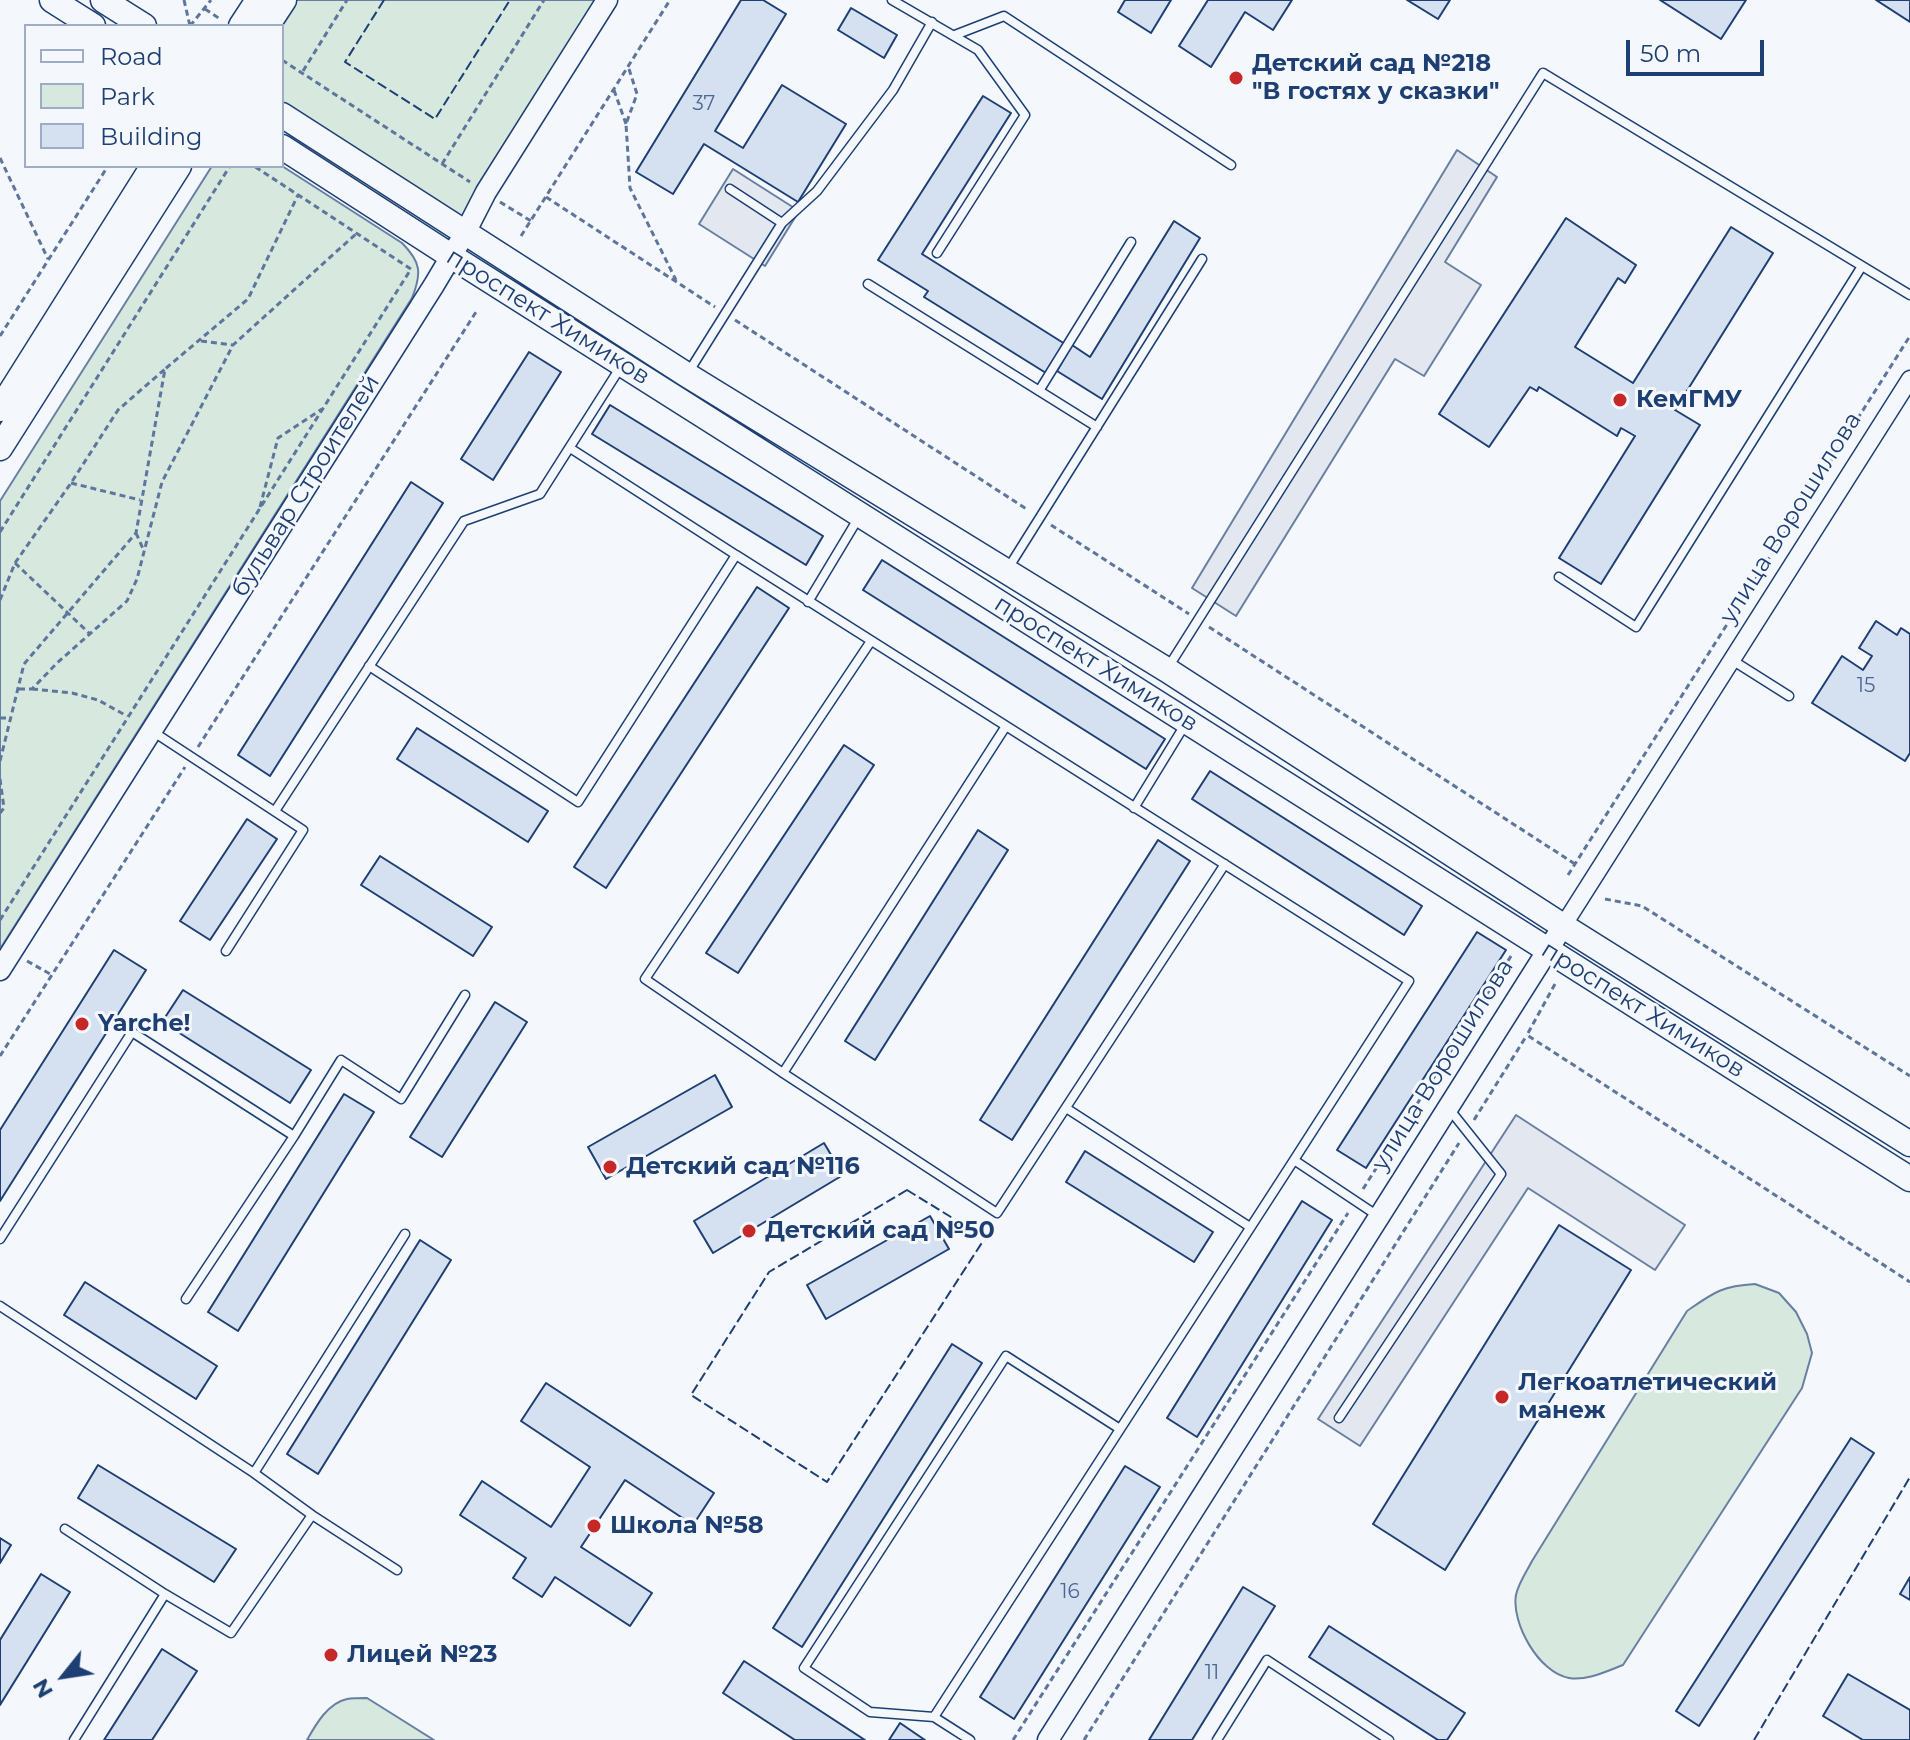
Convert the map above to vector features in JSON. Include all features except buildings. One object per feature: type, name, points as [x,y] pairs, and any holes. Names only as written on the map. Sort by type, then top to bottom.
[{"type":"main road","points":[[52,0],[90,24]]},
{"type":"main road","points":[[103,0],[141,24]]},
{"type":"main road","points":[[242,24],[258,0]]},
{"type":"main road","points":[[268,24],[284,0]]},
{"type":"main road","name":"проспект Химиков","points":[[284,116],[687,375],[1167,670],[1563,926],[1910,1144]]},
{"type":"main road","name":"проспект Химиков","points":[[284,148],[1910,1179]]},
{"type":"main road","points":[[0,409],[152,168]]},
{"type":"main road","points":[[0,448],[178,168]]},
{"type":"street","name":"бульвар Строителей","points":[[0,970],[451,256],[486,192],[607,0]]},
{"type":"street","name":"улица Ворошилова","points":[[1048,1740],[1909,381]]},
{"type":"lane","points":[[892,0],[978,50],[1025,115],[937,253]]},
{"type":"lane","points":[[955,35],[1004,16],[1231,165]]},
{"type":"lane","points":[[687,375],[782,223],[817,191],[893,90],[932,22]]},
{"type":"lane","points":[[1167,670],[1543,73],[1910,295]]},
{"type":"lane","points":[[730,189],[782,223]]},
{"type":"lane","points":[[1039,391],[1131,242]]},
{"type":"lane","points":[[1006,572],[1202,259]]},
{"type":"lane","points":[[1559,577],[1636,627],[1862,266]]},
{"type":"lane","points":[[868,284],[1097,427]]},
{"type":"lane","points":[[275,811],[464,521],[540,494],[623,364]]},
{"type":"lane","points":[[570,448],[1409,981],[934,1717]]},
{"type":"lane","points":[[808,602],[861,515]]},
{"type":"lane","points":[[369,666],[578,802],[736,555]]},
{"type":"lane","points":[[871,641],[645,979],[997,1213],[1225,864]]},
{"type":"lane","points":[[1731,660],[1789,696]]},
{"type":"lane","points":[[1134,808],[1187,722]]},
{"type":"lane","points":[[783,1073],[1006,726]]},
{"type":"lane","points":[[151,731],[303,830],[226,951]]},
{"type":"lane","points":[[186,1299],[341,1060],[401,1099],[465,995]]},
{"type":"lane","points":[[0,1239],[132,1032],[294,1136]]},
{"type":"lane","points":[[1339,1418],[1501,1174],[1448,1107]]},
{"type":"lane","points":[[1066,1108],[1250,1227]]},
{"type":"lane","points":[[1294,1160],[1378,1216]]},
{"type":"lane","points":[[254,1473],[405,1234]]},
{"type":"lane","points":[[1,1308],[397,1570]]},
{"type":"lane","points":[[970,1740],[934,1717],[870,1712],[804,1668],[1006,1356],[1120,1429]]},
{"type":"lane","points":[[65,1529],[231,1633],[312,1515]]},
{"type":"lane","points":[[74,1740],[165,1594]]},
{"type":"lane","points":[[1217,1740],[1267,1660],[1389,1740]]},
{"type":"path","points":[[184,0],[190,24]]},
{"type":"path","points":[[192,24],[211,0]]},
{"type":"path","points":[[302,73],[347,0]]},
{"type":"path","points":[[442,164],[544,0]]},
{"type":"path","points":[[521,236],[670,0]]},
{"type":"path","points":[[205,9],[227,24]]},
{"type":"path","points":[[284,61],[531,221]]},
{"type":"path","points":[[626,124],[637,94],[628,67]]},
{"type":"path","points":[[614,89],[626,124],[630,188],[678,283]]},
{"type":"path","points":[[0,158],[48,259]]},
{"type":"path","points":[[0,336],[107,168]]},
{"type":"path","points":[[0,532],[229,168]]},
{"type":"path","points":[[0,920],[411,269],[257,168]]},
{"type":"path","points":[[0,600],[15,563],[118,410],[248,299],[298,195]]},
{"type":"path","points":[[546,197],[1575,864]]},
{"type":"path","points":[[32,689],[127,601],[137,579],[162,482],[233,345],[357,233]]},
{"type":"path","points":[[0,1056],[476,312]]},
{"type":"path","points":[[1568,875],[1910,336]]},
{"type":"path","points":[[199,340],[233,345]]},
{"type":"path","points":[[0,761],[24,664],[136,533],[165,369]]},
{"type":"path","points":[[259,511],[278,438],[324,408]]},
{"type":"path","points":[[71,483],[142,501]]},
{"type":"path","points":[[136,533],[144,551]]},
{"type":"path","points":[[15,563],[90,634]]},
{"type":"path","points":[[18,689],[72,693],[98,700],[128,717]]},
{"type":"path","points":[[0,718],[10,718]]},
{"type":"path","points":[[0,779],[4,808],[0,813]]},
{"type":"path","points":[[1605,899],[1642,906],[1910,1076]]},
{"type":"path","points":[[1013,1740],[1515,950]]},
{"type":"path","points":[[23,958],[52,975]]},
{"type":"path","points":[[1084,1740],[1527,1035],[1555,984]]},
{"type":"path","points":[[1527,1035],[1910,1282]]},
{"type":"green space","points":[[284,0],[607,0],[465,233],[284,116],[284,24],[268,24]]},
{"type":"green space","points":[[284,167],[402,243],[413,256],[418,275],[412,298],[0,949],[0,501],[211,168]]},
{"type":"green space","points":[[1755,1284],[1779,1293],[1796,1312],[1807,1334],[1812,1353],[1802,1388],[1623,1665],[1583,1678],[1558,1674],[1538,1657],[1523,1632],[1516,1606],[1521,1582],[1687,1311],[1718,1292]]},
{"type":"green space","points":[[367,1698],[434,1740],[307,1740],[334,1705],[347,1699]]},
{"type":"shaded area","points":[[1457,150],[1497,177],[1445,262],[1481,285],[1424,376],[1395,359],[1236,616],[1192,588]]},
{"type":"shaded area","points":[[733,169],[799,211],[765,266],[699,224]]},
{"type":"shaded area","points":[[1516,1115],[1685,1225],[1655,1270],[1528,1188],[1360,1446],[1318,1419]]},
{"type":"fence","points":[[384,0],[345,62],[435,119],[510,0]]},
{"type":"fence","points":[[907,1190],[985,1238],[827,1482],[691,1395],[769,1272],[907,1190]]},
{"type":"fence","points":[[1754,1740],[1910,1477]]},
{"type":"place","name":"Детский сад №218 \"В гостях у сказки\"","points":[[1236,78]]},
{"type":"place","name":"КемГМУ","points":[[1620,400]]},
{"type":"place","name":"Yarche!","points":[[82,1024]]},
{"type":"place","name":"Детский сад №116","points":[[610,1167]]},
{"type":"place","name":"Детский сад №50","points":[[749,1231]]},
{"type":"place","name":"Легкоатлетический манеж","points":[[1502,1397]]},
{"type":"place","name":"Школа №58","points":[[594,1526]]},
{"type":"place","name":"Лицей №23","points":[[331,1655]]}]
